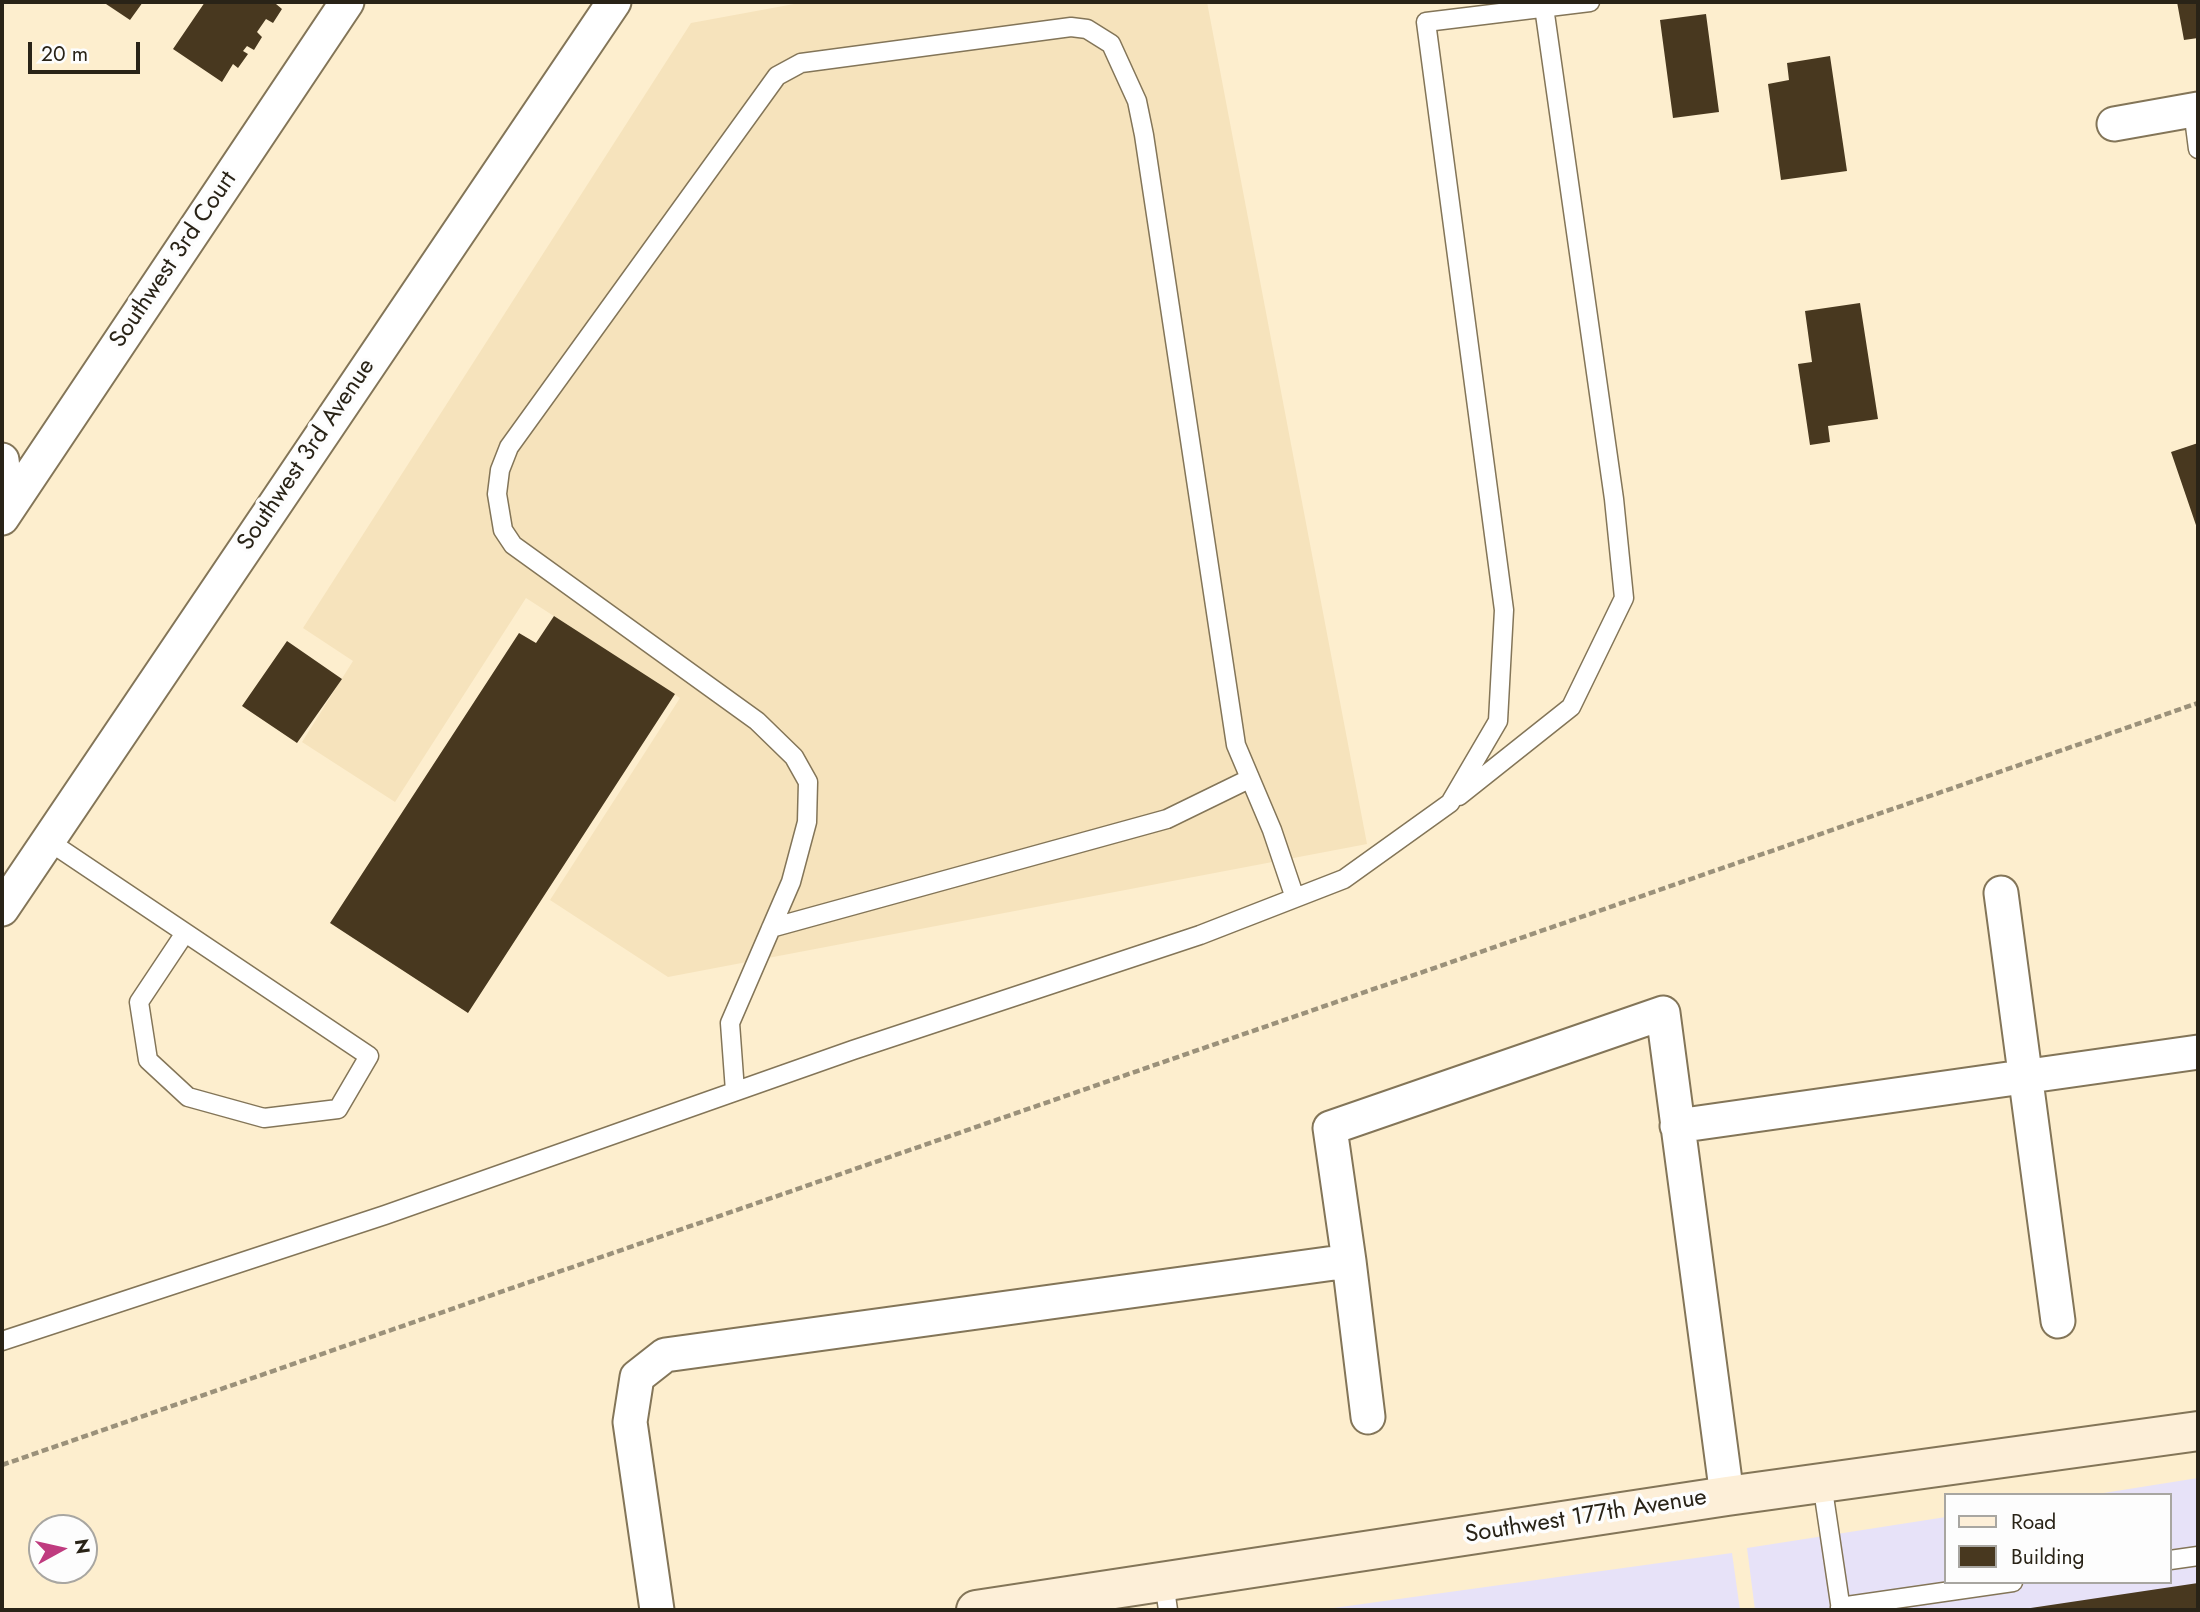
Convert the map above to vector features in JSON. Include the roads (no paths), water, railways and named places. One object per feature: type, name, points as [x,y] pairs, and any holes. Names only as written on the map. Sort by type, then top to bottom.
[{"type":"main road","name":"Southwest 177th Avenue","points":[[975,1610],[1166,1596],[1727,1496],[2198,1432]]},
{"type":"street","name":"Southwest 3rd Court","points":[[5,513],[347,2]]},
{"type":"street","name":"Southwest 3rd Avenue","points":[[2,909],[614,2]]},
{"type":"street","points":[[2114,124],[2195,109]]},
{"type":"street","points":[[2,460],[5,513]]},
{"type":"street","points":[[2001,893],[2057,1321]]},
{"type":"street","points":[[1368,1417],[1330,1128],[1663,1013],[1727,1496]]},
{"type":"street","points":[[1678,1126],[2198,1052]]},
{"type":"street","points":[[656,1610],[630,1422],[637,1377],[665,1355],[1349,1261]]},
{"type":"lane","points":[[1450,803],[1497,721],[1504,610],[1426,22],[1590,2]]},
{"type":"lane","points":[[2,1341],[385,1214],[735,1091],[1199,935],[1344,879],[1450,803],[1571,707],[1624,598],[1614,499],[1544,7]]},
{"type":"lane","points":[[735,1091],[730,1023],[792,882],[807,822],[808,782],[794,757],[757,721],[513,545],[503,530],[497,494],[500,470],[509,447],[777,76],[801,63],[1071,27],[1087,29],[1111,44],[1137,100],[1237,745],[1272,830],[1295,898]]},
{"type":"lane","points":[[2195,109],[2198,149]]},
{"type":"lane","points":[[771,928],[1167,819],[1250,779]]},
{"type":"lane","points":[[47,840],[369,1056],[338,1110],[264,1118],[188,1097],[148,1060],[139,1002],[185,933]]},
{"type":"lane","points":[[1822,1483],[1841,1609],[2000,1584]]},
{"type":"lane","points":[[2172,1560],[2198,1556]]}]
